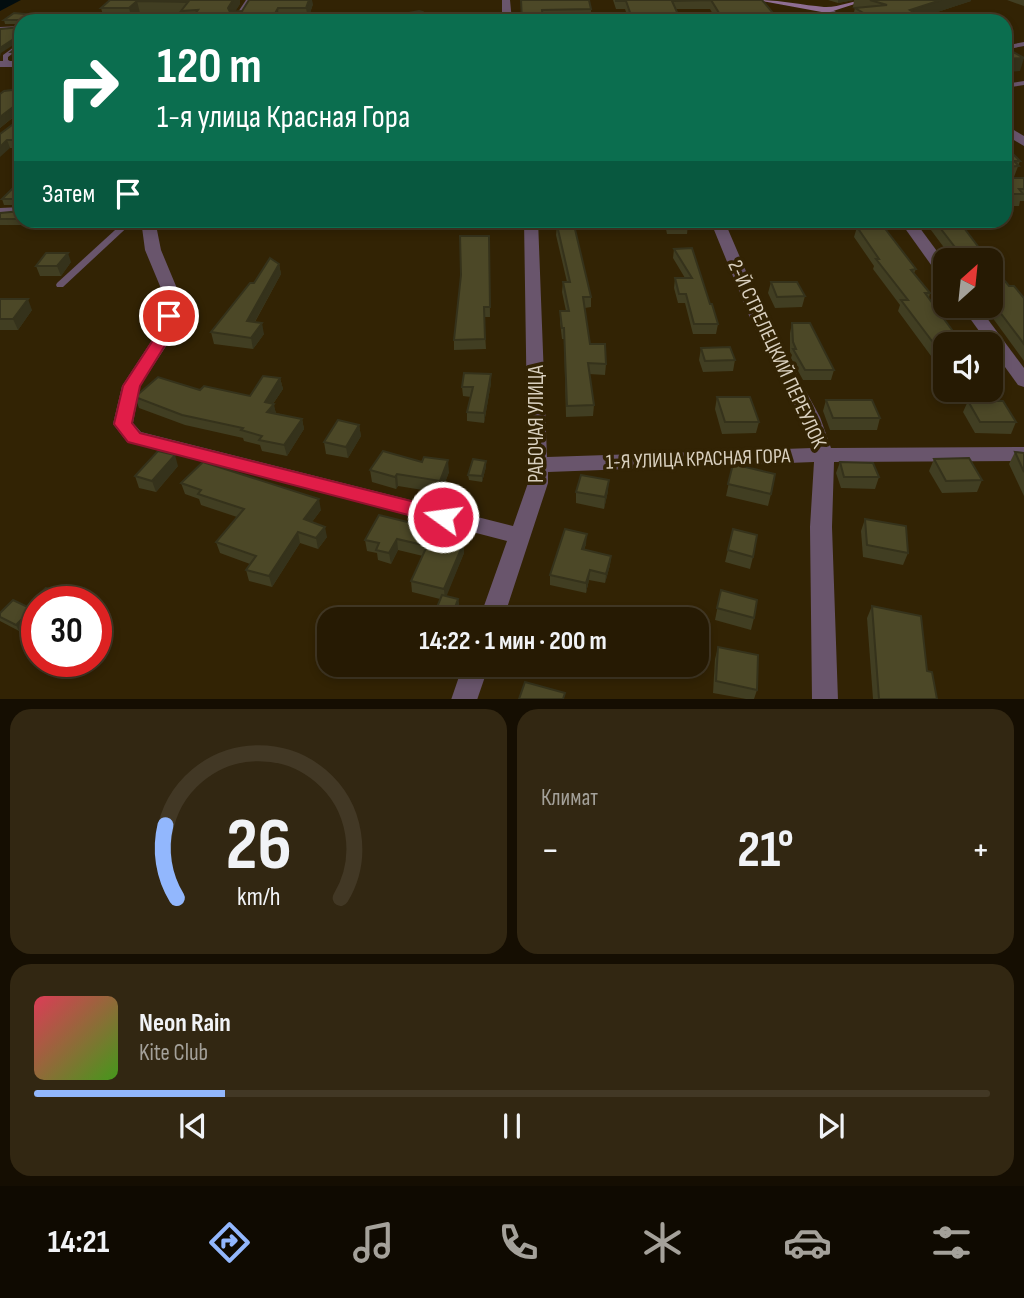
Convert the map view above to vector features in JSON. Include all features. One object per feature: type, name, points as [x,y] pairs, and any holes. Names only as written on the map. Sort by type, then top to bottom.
[{"type":"street","points":[[761,0],[827,10],[863,0]]},
{"type":"street","points":[[827,10],[833,14]]},
{"type":"street","points":[[149,228],[153,250],[173,298],[165,334],[131,386],[123,424],[134,437],[520,536]]},
{"type":"street","name":"РАБОЧАЯ УЛИЦА","points":[[495,607],[538,483],[540,465],[531,228]]},
{"type":"street","name":"2-Й СТРЕЛЕЦКИЙ ПЕРЕУЛОК","points":[[720,228],[758,318],[810,417],[824,455],[821,527],[825,699]]},
{"type":"street","points":[[912,228],[933,257]]},
{"type":"street","points":[[978,318],[1024,381]]},
{"type":"street","name":"1-Я УЛИЦА КРАСНАЯ ГОРА","points":[[540,465],[824,455],[1024,454]]},
{"type":"street","points":[[464,699],[472,677]]},
{"type":"lane","points":[[11,64],[5,61],[5,56],[14,49]]},
{"type":"lane","points":[[60,285],[122,228]]},
{"type":"building","points":[[110,0],[233,0],[228,8],[230,12],[242,11],[249,0],[309,0],[306,8],[278,8],[275,14],[195,14],[198,10],[181,11],[188,2],[137,1],[129,8],[101,8]]},
{"type":"building","points":[[521,0],[589,0],[591,9],[542,10],[542,14],[522,14]]},
{"type":"building","points":[[711,0],[672,1],[678,14],[631,14],[626,1],[616,1]]},
{"type":"building","points":[[711,0],[762,0],[774,14],[720,14]]},
{"type":"building","points":[[870,0],[941,0],[910,10],[917,14],[865,14],[855,8],[887,5]]},
{"type":"building","points":[[419,11],[424,14],[403,14]]},
{"type":"building","points":[[14,13],[25,14],[14,14],[14,20],[4,20]]},
{"type":"building","points":[[14,28],[14,39],[0,48],[0,29]]},
{"type":"building","points":[[1012,51],[1024,58],[1012,59]]},
{"type":"building","points":[[14,90],[14,106],[0,117],[0,94]]},
{"type":"building","points":[[14,124],[14,140],[7,140],[0,147],[0,134]]},
{"type":"building","points":[[1012,153],[1020,161],[1014,161],[1019,166],[1012,167]]},
{"type":"building","points":[[1012,178],[1024,178],[1024,189],[1019,189],[1023,194],[1012,194]]},
{"type":"building","points":[[14,187],[14,199],[2,199]]},
{"type":"building","points":[[14,212],[14,219],[0,219],[0,213]]},
{"type":"building","points":[[558,228],[575,228],[591,297],[583,297],[590,344],[605,344],[606,364],[588,363],[594,405],[567,406],[564,328],[560,311],[569,311],[563,282],[570,282]]},
{"type":"building","points":[[858,228],[885,228],[916,269],[911,270],[930,293],[925,293],[933,304],[933,318],[943,318],[954,332],[933,332],[933,342],[901,300],[908,300],[876,259],[879,259]]},
{"type":"building","points":[[940,228],[964,228],[979,248],[956,248]]},
{"type":"building","points":[[460,236],[489,236],[490,307],[484,307],[485,339],[454,340],[461,275]]},
{"type":"building","points":[[692,248],[718,324],[694,324],[686,294],[679,294],[675,278],[692,278],[674,249]]},
{"type":"building","points":[[46,253],[68,253],[57,266],[36,266]]},
{"type":"building","points":[[270,258],[279,264],[247,321],[262,323],[251,338],[211,332],[250,283],[254,283]]},
{"type":"building","points":[[1003,279],[1024,298],[1024,344],[1003,316]]},
{"type":"building","points":[[771,282],[797,282],[805,296],[777,297]]},
{"type":"building","points":[[0,299],[28,299],[13,319],[0,319]]},
{"type":"building","points":[[792,323],[810,323],[834,370],[805,370],[793,349],[796,349]]},
{"type":"building","points":[[730,347],[735,360],[705,361],[701,348]]},
{"type":"building","points":[[464,373],[491,374],[484,413],[467,412],[473,387],[462,387]]},
{"type":"building","points":[[263,376],[280,378],[265,402],[274,404],[267,412],[302,419],[284,445],[259,440],[262,436],[241,430],[243,428],[182,415],[135,397],[158,377],[200,390],[204,386],[250,396]]},
{"type":"building","points":[[717,397],[750,397],[759,422],[725,422]]},
{"type":"building","points":[[826,400],[872,400],[880,418],[833,418]]},
{"type":"building","points":[[1003,401],[1016,422],[980,422],[969,402]]},
{"type":"building","points":[[338,420],[359,425],[346,447],[324,442]]},
{"type":"building","points":[[158,451],[175,455],[152,481],[135,476]]},
{"type":"building","points":[[383,451],[422,462],[424,457],[448,460],[440,481],[397,474],[395,477],[370,470]]},
{"type":"building","points":[[1015,452],[1024,453],[1024,472]]},
{"type":"building","points":[[969,458],[982,480],[946,481],[934,459]]},
{"type":"building","points":[[473,459],[486,461],[482,476],[468,475]]},
{"type":"building","points":[[203,462],[319,499],[304,519],[325,527],[316,538],[298,532],[269,576],[246,570],[256,556],[216,542],[244,509],[198,494],[201,490],[181,483]]},
{"type":"building","points":[[840,462],[873,463],[879,477],[844,477]]},
{"type":"building","points":[[733,464],[775,474],[771,494],[728,484]]},
{"type":"building","points":[[581,475],[609,480],[605,497],[576,492]]},
{"type":"building","points":[[379,515],[432,528],[430,532],[442,534],[441,537],[464,542],[444,589],[411,581],[427,546],[397,539],[389,553],[376,550],[379,543],[365,540]]},
{"type":"building","points":[[865,519],[906,526],[908,553],[867,545]]},
{"type":"building","points":[[565,529],[587,534],[582,549],[611,556],[606,574],[590,570],[586,583],[550,575]]},
{"type":"building","points":[[733,529],[757,535],[753,557],[728,550]]},
{"type":"building","points":[[721,590],[757,600],[754,618],[717,608]]},
{"type":"building","points":[[442,595],[458,599],[455,607],[437,607]]},
{"type":"building","points":[[13,600],[21,604],[21,620],[16,625],[0,617],[0,613]]},
{"type":"building","points":[[872,606],[921,616],[927,671],[932,672],[937,699],[879,699]]},
{"type":"building","points":[[718,647],[758,655],[757,690],[716,681]]},
{"type":"building","points":[[525,682],[565,693],[563,699],[519,699]]},
{"type":"waterway","points":[[0,6],[13,0]]},
{"type":"route","points":[[169,316],[165,334],[131,386],[123,424],[134,437],[443,517]]}]
